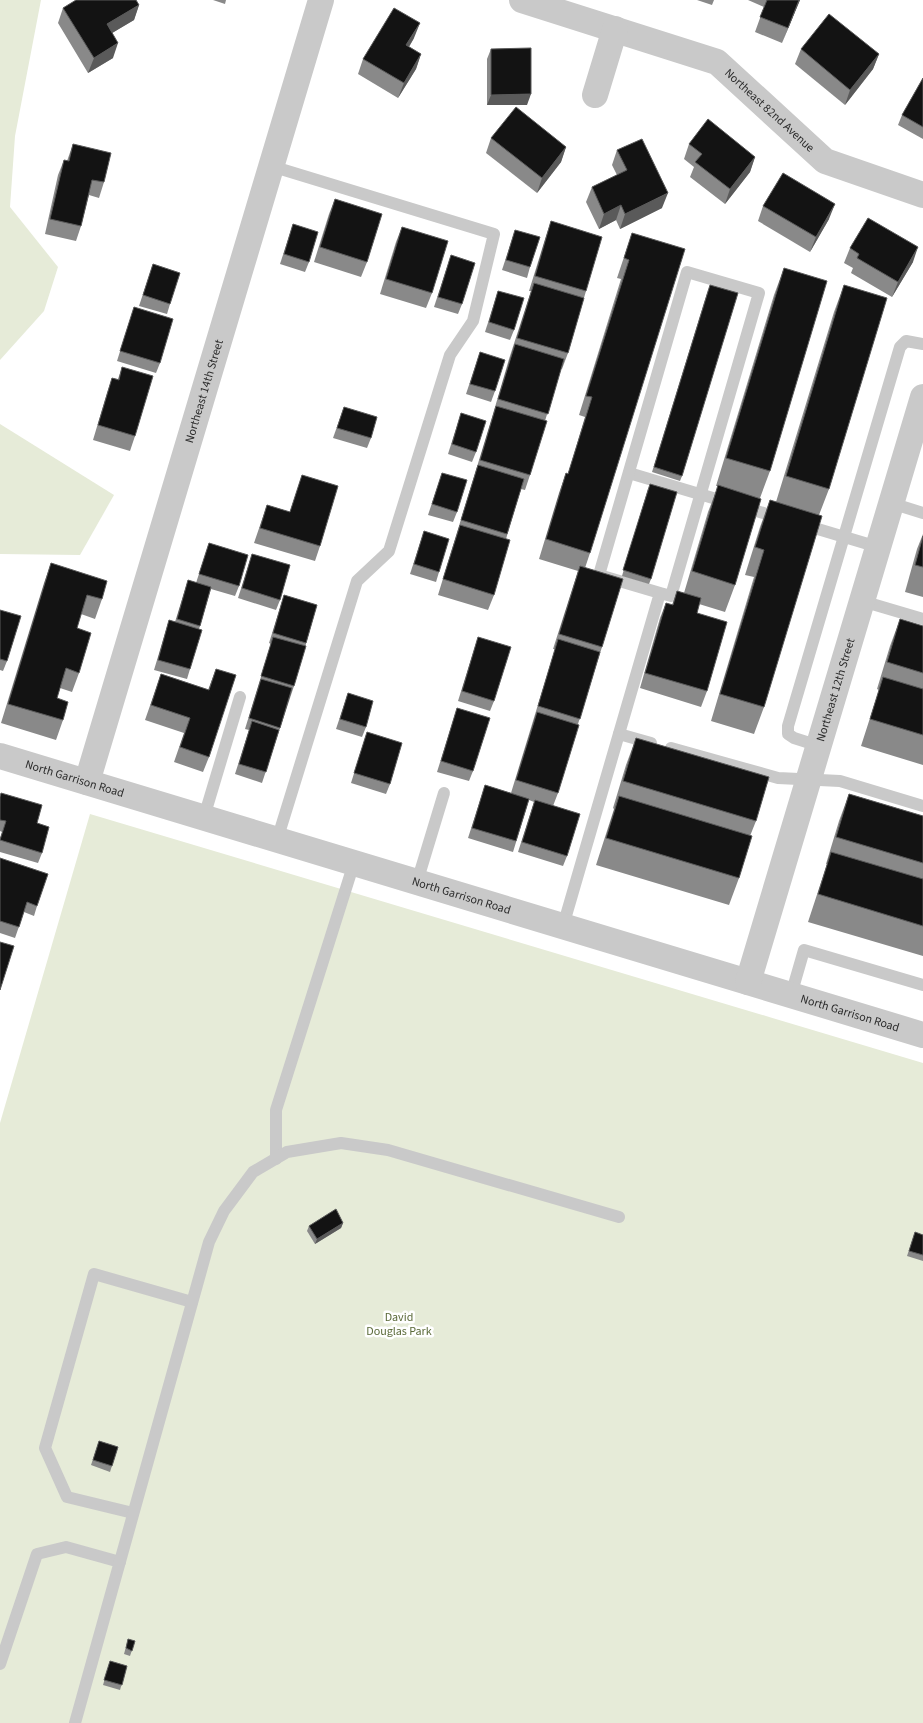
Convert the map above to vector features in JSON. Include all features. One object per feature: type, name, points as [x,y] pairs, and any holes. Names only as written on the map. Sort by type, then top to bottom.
[{"type":"street","name":"Northeast 14th Street","points":[[87,782],[321,0]]},
{"type":"street","name":"Northeast 82nd Avenue","points":[[522,0],[717,62],[825,160],[923,195]]},
{"type":"street","points":[[595,95],[615,30]]},
{"type":"street","name":"Northeast 12th Street","points":[[748,982],[878,546],[921,412]]},
{"type":"street","name":"North Garrison Road","points":[[0,756],[923,1035]]},
{"type":"lane","points":[[271,166],[494,234],[473,320],[450,355],[389,551],[357,582],[277,840]]},
{"type":"lane","points":[[687,272],[759,293],[700,494],[671,596],[599,575],[687,272]]},
{"type":"lane","points":[[819,746],[794,738],[788,734],[788,726],[900,347],[906,341],[923,344]]},
{"type":"lane","points":[[629,473],[878,546]]},
{"type":"lane","points":[[891,504],[923,513]]},
{"type":"lane","points":[[563,926],[660,592]]},
{"type":"lane","points":[[862,601],[923,619]]},
{"type":"lane","points":[[204,817],[240,698]]},
{"type":"lane","points":[[619,734],[778,778],[840,781],[923,806]]},
{"type":"lane","points":[[417,882],[444,793]]},
{"type":"lane","points":[[276,1159],[276,1110],[354,863]]},
{"type":"lane","points":[[791,995],[804,950],[923,985]]},
{"type":"lane","points":[[75,1723],[208,1242],[224,1211],[253,1172],[287,1152],[341,1143],[388,1150],[619,1216]]},
{"type":"lane","points":[[133,1513],[67,1497],[45,1448],[94,1274],[192,1302]]},
{"type":"lane","points":[[0,1664],[37,1554],[66,1547],[120,1562]]},
{"type":"green space","points":[[0,0],[41,0],[15,136],[10,207],[58,267],[44,311],[0,360]]},
{"type":"green space","points":[[0,424],[114,495],[80,555],[0,554]]},
{"type":"green space","name":"David Douglas Park","points":[[90,814],[923,1063],[923,1723],[0,1723],[0,1123]]},
{"type":"building","points":[[76,0],[136,0],[139,5],[107,24],[118,43],[94,58],[63,8]]},
{"type":"building","points":[[767,0],[799,0],[788,28],[760,17]]},
{"type":"building","points":[[394,8],[420,23],[406,45],[421,54],[404,83],[363,59]]},
{"type":"building","points":[[829,14],[879,54],[850,90],[801,49]]},
{"type":"building","points":[[531,48],[531,94],[491,95],[491,49]]},
{"type":"building","points":[[923,78],[923,127],[902,115]]},
{"type":"building","points":[[516,107],[566,147],[542,178],[491,138]]},
{"type":"building","points":[[708,119],[755,157],[730,189],[695,162],[702,154],[689,144]]},
{"type":"building","points":[[642,139],[668,193],[625,214],[621,205],[604,214],[592,187],[627,170],[617,150]]},
{"type":"building","points":[[73,144],[111,153],[104,182],[92,180],[81,226],[50,219],[64,160],[69,161]]},
{"type":"building","points":[[783,173],[835,204],[816,237],[763,206]]},
{"type":"building","points":[[335,199],[382,214],[367,262],[320,247]]},
{"type":"building","points":[[868,218],[918,247],[898,282],[857,258],[859,254],[850,248]]},
{"type":"building","points":[[551,221],[602,237],[586,291],[535,276]]},
{"type":"building","points":[[293,224],[318,232],[309,262],[284,254]]},
{"type":"building","points":[[402,227],[448,241],[432,293],[386,279]]},
{"type":"building","points":[[515,230],[540,237],[530,267],[506,260]]},
{"type":"building","points":[[632,233],[685,249],[590,553],[546,539],[592,397],[586,396],[629,260],[624,258]]},
{"type":"building","points":[[451,255],[475,263],[462,304],[438,297]]},
{"type":"building","points":[[153,264],[180,273],[170,304],[143,295]]},
{"type":"building","points":[[784,268],[827,281],[770,471],[726,458]]},
{"type":"building","points":[[534,283],[584,298],[568,353],[517,338]]},
{"type":"building","points":[[710,285],[738,293],[682,476],[654,467]]},
{"type":"building","points":[[844,285],[887,298],[829,489],[786,476]]},
{"type":"building","points":[[498,291],[524,298],[514,330],[489,322]]},
{"type":"building","points":[[134,307],[173,319],[160,363],[120,351]]},
{"type":"building","points":[[515,344],[564,359],[548,414],[498,399]]},
{"type":"building","points":[[480,352],[505,360],[495,391],[470,384]]},
{"type":"building","points":[[122,367],[153,376],[135,436],[98,425],[112,378],[119,380]]},
{"type":"building","points":[[496,406],[547,421],[530,475],[480,460]]},
{"type":"building","points":[[344,407],[377,417],[371,438],[337,428]]},
{"type":"building","points":[[461,413],[486,421],[476,452],[452,444]]},
{"type":"building","points":[[478,465],[524,479],[507,534],[461,520]]},
{"type":"building","points":[[442,473],[467,480],[457,512],[432,504]]},
{"type":"building","points":[[302,475],[338,486],[320,546],[260,528],[267,505],[290,512]]},
{"type":"building","points":[[650,484],[677,492],[651,579],[623,570]]},
{"type":"building","points":[[718,485],[761,499],[735,585],[692,571]]},
{"type":"building","points":[[770,500],[822,516],[764,707],[720,694],[764,550],[755,547]]},
{"type":"building","points":[[460,525],[510,540],[494,595],[443,579]]},
{"type":"building","points":[[424,531],[449,539],[439,572],[414,564]]},
{"type":"building","points":[[923,536],[923,567],[915,565]]},
{"type":"building","points":[[209,543],[248,555],[239,586],[199,574]]},
{"type":"building","points":[[252,554],[290,565],[280,600],[242,588]]},
{"type":"building","points":[[51,563],[107,581],[102,599],[87,595],[77,628],[91,633],[79,673],[66,668],[57,698],[68,702],[63,720],[8,704]]},
{"type":"building","points":[[580,566],[623,579],[602,647],[559,634]]},
{"type":"building","points":[[188,580],[211,587],[200,626],[177,619]]},
{"type":"building","points":[[677,591],[701,598],[697,613],[727,622],[707,691],[645,673],[666,603],[673,605]]},
{"type":"building","points":[[284,595],[317,605],[306,643],[273,633]]},
{"type":"building","points":[[0,610],[21,616],[7,661],[0,659]]},
{"type":"building","points":[[900,619],[923,626],[923,673],[887,662]]},
{"type":"building","points":[[169,620],[202,630],[190,669],[158,660]]},
{"type":"building","points":[[273,637],[306,646],[294,686],[261,676]]},
{"type":"building","points":[[478,637],[511,647],[494,701],[462,691]]},
{"type":"building","points":[[558,639],[600,652],[580,719],[538,706]]},
{"type":"building","points":[[216,669],[236,675],[209,757],[180,747],[190,718],[151,705],[161,674],[209,690]]},
{"type":"building","points":[[883,677],[923,689],[923,735],[870,719]]},
{"type":"building","points":[[261,679],[292,688],[280,728],[249,718]]},
{"type":"building","points":[[348,693],[373,701],[366,727],[340,719]]},
{"type":"building","points":[[457,708],[490,718],[473,771],[441,761]]},
{"type":"building","points":[[537,712],[579,725],[558,793],[516,780]]},
{"type":"building","points":[[252,721],[279,730],[266,772],[239,764]]},
{"type":"building","points":[[367,732],[402,743],[390,784],[354,773]]},
{"type":"building","points":[[636,738],[769,777],[756,821],[623,781]]},
{"type":"building","points":[[485,785],[529,799],[516,841],[472,828]]},
{"type":"building","points":[[1,793],[42,805],[37,823],[49,827],[42,853],[0,840],[6,821],[0,820]]},
{"type":"building","points":[[849,794],[923,816],[923,863],[836,837]]},
{"type":"building","points":[[619,796],[752,836],[739,878],[606,838]]},
{"type":"building","points":[[535,800],[580,814],[567,856],[522,842]]},
{"type":"building","points":[[831,852],[923,879],[923,926],[818,894]]},
{"type":"building","points":[[0,858],[48,874],[37,906],[27,902],[19,927],[0,921]]},
{"type":"building","points":[[0,942],[14,946],[0,990]]},
{"type":"building","points":[[336,1209],[343,1223],[317,1239],[309,1226]]},
{"type":"building","points":[[915,1232],[923,1235],[923,1255],[909,1251]]},
{"type":"building","points":[[99,1441],[118,1447],[112,1466],[93,1460]]},
{"type":"building","points":[[128,1639],[135,1641],[132,1651],[126,1648]]},
{"type":"building","points":[[110,1661],[127,1666],[122,1685],[104,1680]]}]
